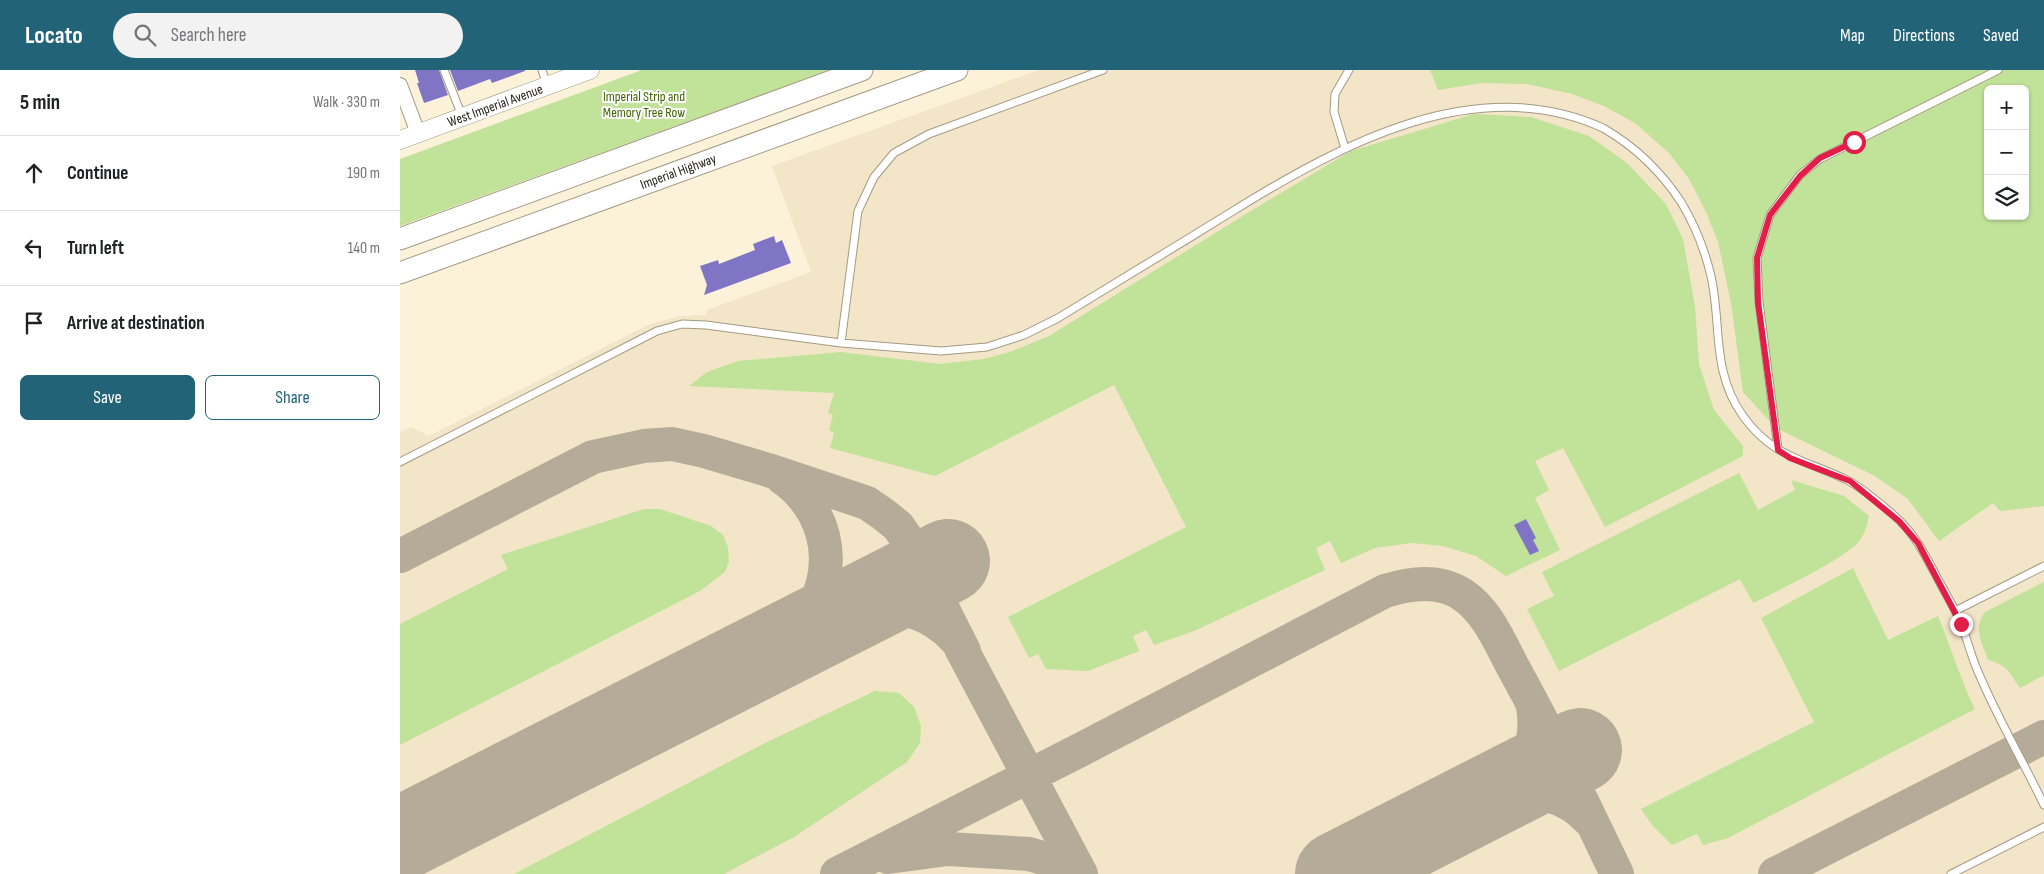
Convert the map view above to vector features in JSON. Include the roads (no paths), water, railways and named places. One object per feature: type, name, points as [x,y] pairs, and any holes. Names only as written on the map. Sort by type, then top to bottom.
[{"type":"main road","points":[[400,239],[862,70]]},
{"type":"main road","name":"Imperial Highway","points":[[400,273],[957,70]]},
{"type":"street","name":"West Imperial Avenue","points":[[400,140],[462,117],[544,78],[579,72]]},
{"type":"street","points":[[400,85],[418,133]]},
{"type":"lane","points":[[444,70],[462,117]]},
{"type":"lane","points":[[841,343],[858,211],[874,176],[894,153],[929,134],[1103,70]]},
{"type":"lane","points":[[1344,145],[1334,112],[1335,94],[1349,70]]},
{"type":"lane","points":[[1778,450],[1758,302],[1757,258],[1770,215],[1800,176],[1820,158],[1998,70]]},
{"type":"lane","points":[[1477,102],[1510,100],[1551,106],[1586,118],[1621,138],[1651,163],[1680,201],[1695,227],[1711,277],[1721,369],[1730,395],[1745,418],[1767,442],[1790,458],[1850,481],[1899,521],[1918,543],[1955,611],[1976,670],[2044,805]]},
{"type":"lane","points":[[400,462],[657,331],[682,324],[706,325],[841,343],[941,352],[987,347],[1024,335],[1058,318],[1344,145],[1387,125],[1426,112],[1468,102]]},
{"type":"lane","points":[[1955,611],[2044,566]]},
{"type":"lane","points":[[1951,874],[2044,827]]},
{"type":"park label","name":"Imperial Strip and Memory Tree Row","points":[[644,104]]}]
